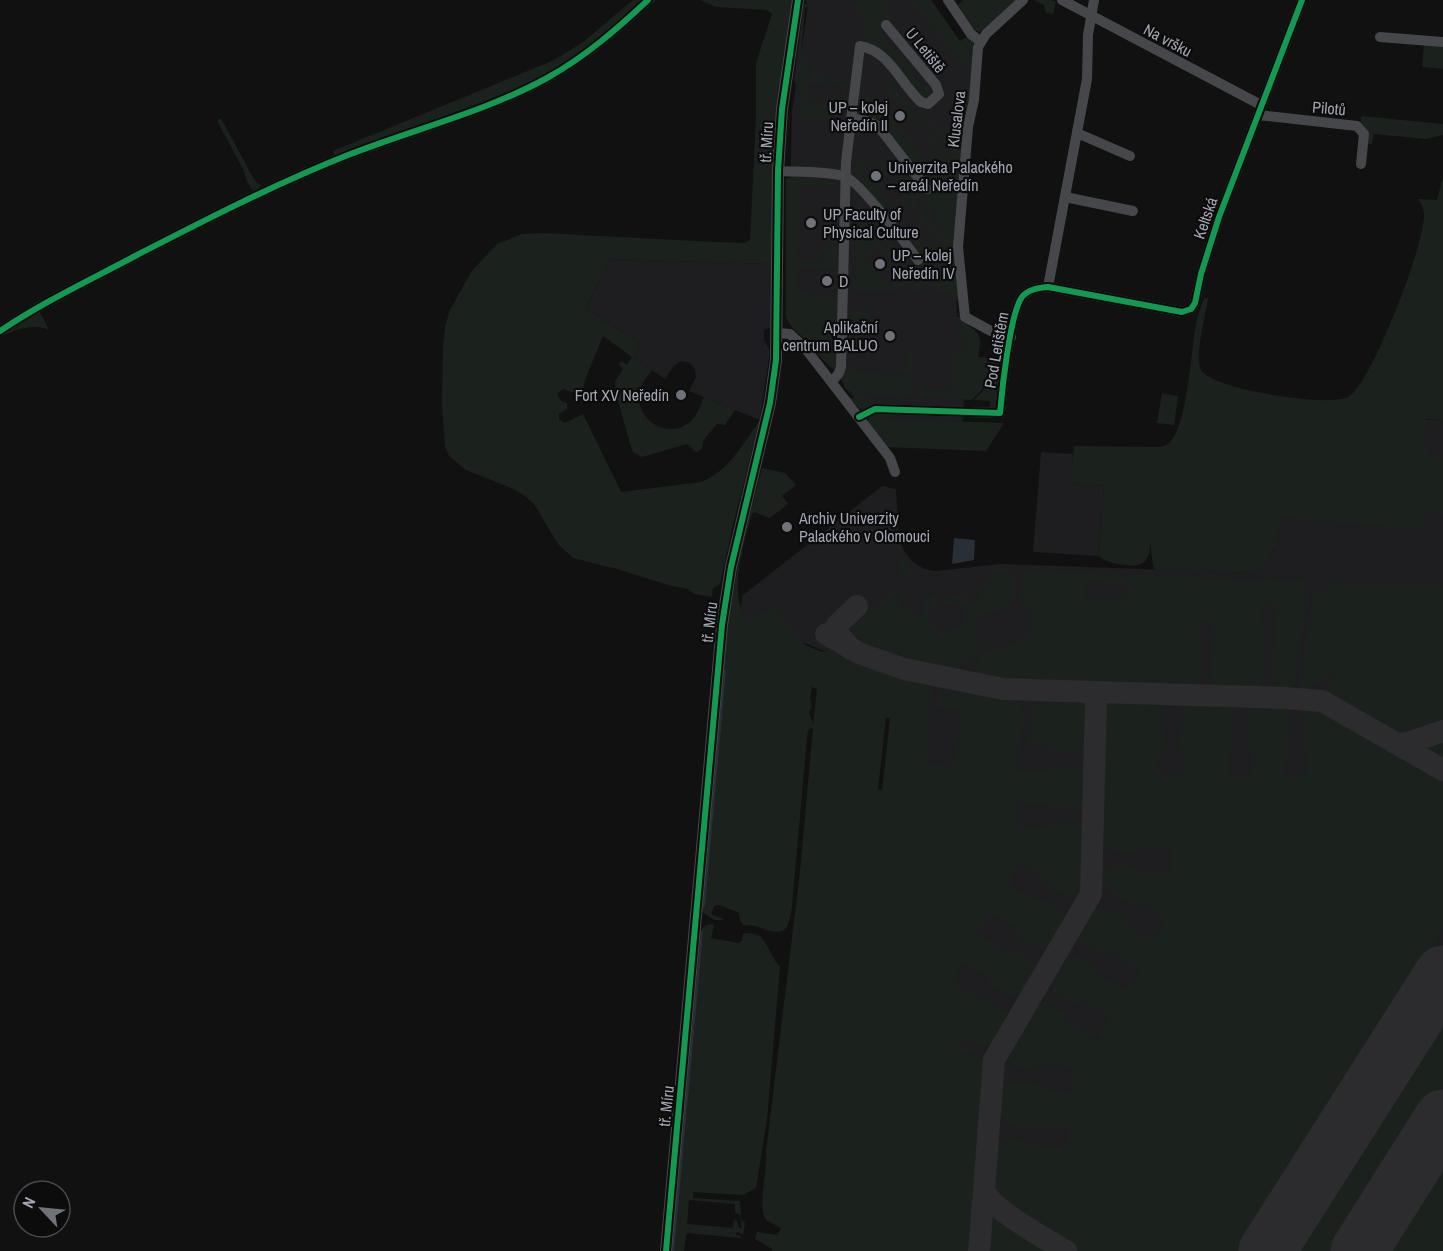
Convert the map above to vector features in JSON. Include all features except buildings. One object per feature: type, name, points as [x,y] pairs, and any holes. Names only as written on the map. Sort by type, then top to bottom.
[{"type":"main road","name":"tř. Míru","points":[[666,1251],[722,625],[737,537],[772,394],[778,333],[778,171],[782,109],[798,0]]},
{"type":"street","points":[[0,331],[68,291],[229,208],[348,155],[530,87],[562,69],[592,48],[648,0]]},
{"type":"street","points":[[948,0],[972,35],[981,42],[1023,0]]},
{"type":"street","name":"Na vršku","points":[[1062,0],[1260,110]]},
{"type":"street","points":[[1048,287],[1087,79],[1088,35],[1094,0]]},
{"type":"street","name":"Keltská","points":[[1048,287],[1174,311],[1185,312],[1191,309],[1195,303],[1201,274],[1219,217],[1302,0]]},
{"type":"street","name":"U Letiště","points":[[832,382],[841,367],[845,176],[860,46],[881,54],[921,102],[928,104],[939,94],[936,85],[886,26]]},
{"type":"street","points":[[1380,37],[1443,42]]},
{"type":"street","name":"Klusalova","points":[[981,42],[978,51],[974,100],[968,127],[958,247],[964,314],[967,319],[991,331],[1011,336]]},
{"type":"street","name":"Pilotů","points":[[1260,110],[1357,126],[1364,134],[1362,164]]},
{"type":"street","points":[[851,118],[878,126],[927,189]]},
{"type":"street","points":[[1077,133],[1130,156]]},
{"type":"street","points":[[778,171],[845,176],[860,189],[918,260]]},
{"type":"street","points":[[1065,197],[1133,211]]},
{"type":"street","name":"Pod Letištěm","points":[[859,417],[875,409],[1000,413],[1003,379],[1016,312],[1022,297],[1030,290],[1048,287]]},
{"type":"street","points":[[778,333],[786,333],[794,337],[890,458],[895,471]]},
{"type":"shaded area","points":[[633,0],[642,0],[596,41],[550,73],[487,100],[335,157],[333,151],[552,61],[582,43]]},
{"type":"shaded area","points":[[652,0],[656,0],[632,21],[590,54]]},
{"type":"shaded area","points":[[700,0],[794,0],[772,327],[764,330],[770,321],[770,264],[609,259],[586,309],[640,343],[633,357],[652,370],[640,390],[639,401],[647,418],[663,428],[682,427],[695,416],[704,397],[735,410],[725,425],[717,424],[703,441],[702,449],[696,452],[687,444],[642,457],[633,452],[616,393],[615,381],[623,369],[619,365],[621,361],[627,365],[632,357],[603,336],[585,380],[582,396],[563,389],[557,394],[561,401],[567,403],[567,409],[559,414],[559,419],[565,423],[583,414],[621,492],[701,482],[711,477],[735,456],[760,420],[720,584],[713,588],[712,597],[694,594],[688,589],[573,558],[558,544],[534,504],[525,496],[514,489],[466,470],[449,456],[445,446],[442,405],[443,346],[445,326],[450,310],[471,272],[497,244],[522,234],[542,233],[744,243],[750,240],[756,118],[756,63],[772,14],[767,10],[716,7]]},
{"type":"shaded area","points":[[805,0],[813,0],[811,6],[805,8],[801,55],[809,65],[809,72],[827,74],[827,77],[806,78],[827,79],[827,82],[831,79],[842,80],[846,84],[845,103],[833,110],[829,107],[829,103],[843,103],[843,84],[806,83],[806,102],[825,103],[825,107],[832,112],[821,120],[799,118],[800,96],[794,80],[804,3],[808,5]]},
{"type":"shaded area","name":"Univerzita Palackého – areál Neředín","points":[[809,0],[928,0],[972,62],[955,249],[957,318],[960,336],[967,341],[962,431],[876,427],[826,360],[824,350],[788,300],[792,111]]},
{"type":"shaded area","points":[[850,0],[886,0],[891,19],[878,31],[923,86],[928,82],[933,89],[931,96],[925,99],[865,41],[866,21]]},
{"type":"shaded area","points":[[909,0],[931,0],[960,41],[968,36],[973,43],[970,98],[963,132],[955,130],[960,99],[953,96],[950,98],[969,82],[970,72]]},
{"type":"shaded area","points":[[963,0],[1018,0],[980,32],[975,30],[958,5]]},
{"type":"shaded area","points":[[1034,0],[1056,2],[1053,14],[1046,13],[1044,5]]},
{"type":"shaded area","points":[[1424,43],[1443,44],[1443,69],[1422,67]]},
{"type":"shaded area","points":[[862,82],[866,94],[878,100],[933,169],[945,160],[889,91],[890,86],[893,85],[900,98],[925,126],[923,129],[928,134],[930,133],[937,141],[936,144],[949,156],[947,170],[931,184],[880,120],[859,109]]},
{"type":"shaded area","points":[[516,96],[464,118],[338,164],[205,225],[40,312],[49,330],[32,327],[4,335],[3,333],[67,295],[214,220],[268,194],[323,169]]},
{"type":"shaded area","points":[[917,104],[944,135],[951,133],[963,135],[959,300],[948,294],[936,293],[936,283],[922,283],[921,293],[910,292],[912,285],[922,277],[917,270],[911,274],[905,267],[913,260],[916,263],[939,245],[946,231],[920,196],[948,173],[953,154],[915,106]]},
{"type":"shaded area","points":[[1361,116],[1443,124],[1443,135],[1426,139],[1374,134],[1372,144],[1366,144],[1360,125]]},
{"type":"shaded area","points":[[221,118],[251,174],[261,185],[254,192],[217,121]]},
{"type":"shaded area","points":[[873,136],[920,193],[917,195],[871,137]]},
{"type":"shaded area","points":[[879,154],[884,166],[889,167],[897,181],[900,180],[909,197],[913,196],[922,213],[925,212],[935,229],[937,228],[942,233],[938,244],[922,256],[855,172],[855,166],[866,157],[869,161],[861,168],[927,250],[938,240],[873,158]]},
{"type":"shaded area","points":[[1443,176],[1443,420],[1426,419],[1425,443],[1432,456],[1443,459],[1443,515],[1426,510],[1425,524],[1421,529],[1281,517],[1271,555],[1255,573],[1156,570],[1153,566],[1150,542],[1148,557],[1141,564],[1122,565],[1099,556],[1104,486],[1070,483],[1074,446],[1157,447],[1170,442],[1181,421],[1197,322],[1204,298],[1208,298],[1199,364],[1201,370],[1210,377],[1226,384],[1272,395],[1321,400],[1350,396],[1360,385],[1384,339],[1407,282],[1422,232],[1424,216],[1418,199],[1437,200]]},
{"type":"shaded area","points":[[823,178],[823,181],[829,181],[834,185],[834,187],[800,186],[798,263],[821,263],[822,247],[837,247],[837,269],[798,268],[797,289],[808,291],[816,297],[832,297],[839,300],[836,363],[830,367],[814,350],[820,345],[817,342],[811,346],[786,317],[786,179]]},
{"type":"shaded area","points":[[857,196],[863,201],[860,204],[907,262],[903,265],[857,207]]},
{"type":"shaded area","points":[[823,205],[828,205],[828,242],[822,242]]},
{"type":"shaded area","points":[[857,215],[896,263],[895,265],[907,277],[906,283],[896,291],[852,291],[856,269]],"holes":[[[877,248],[902,280],[891,289],[865,258]]]},
{"type":"shaded area","points":[[609,259],[770,264],[770,321],[764,330],[764,340],[770,351],[760,420],[689,391],[696,377],[695,369],[690,363],[681,361],[674,366],[665,379],[633,357],[640,343],[586,309]]},
{"type":"shaded area","points":[[852,311],[870,311],[870,333],[852,332]]},
{"type":"shaded area","points":[[957,317],[961,317],[977,333],[980,341],[978,357],[1000,359],[996,374],[972,400],[919,397],[918,377],[923,377],[922,389],[952,390],[953,349],[965,350],[966,341],[958,336]]},
{"type":"shaded area","points":[[907,347],[914,347],[911,397],[853,395],[844,387],[847,363],[854,363],[854,372],[906,374]]},
{"type":"shaded area","points":[[1000,369],[996,404],[995,408],[990,410],[990,401],[974,400],[995,378]]},
{"type":"shaded area","points":[[1162,393],[1178,396],[1174,425],[1157,423]]},
{"type":"shaded area","points":[[849,398],[873,399],[873,405],[860,409]]},
{"type":"shaded area","points":[[877,413],[878,419],[1004,423],[986,451],[886,447],[868,422],[869,417]]},
{"type":"shaded area","points":[[1345,417],[1443,420],[1443,1251],[916,1251],[903,682],[741,618],[742,596],[882,486],[896,489],[899,538],[904,551],[912,561],[924,569],[935,571],[1001,564],[1255,573],[1273,552],[1279,529],[1282,495]]},
{"type":"shaded area","points":[[1041,452],[1073,454],[1071,483],[1104,486],[1099,556],[1033,552]]},
{"type":"shaded area","points":[[762,468],[785,473],[796,485],[782,496],[788,504],[770,518],[754,512],[745,538],[738,585],[743,612],[750,620],[774,606],[805,645],[822,652],[849,656],[905,675],[933,680],[926,764],[955,766],[960,710],[936,707],[939,690],[961,694],[962,689],[945,684],[947,683],[1000,692],[1018,701],[1022,709],[1020,742],[1024,744],[1019,746],[1017,771],[1049,771],[1051,766],[1079,765],[1088,773],[1088,802],[1081,810],[1053,808],[1049,804],[1017,803],[1017,826],[1045,828],[1048,827],[1048,823],[1064,822],[1074,823],[1087,831],[1090,875],[1083,895],[1073,897],[1060,893],[1047,885],[1044,876],[1024,865],[1017,868],[1010,878],[1012,887],[1033,900],[1040,897],[1062,909],[1068,922],[1057,940],[1048,948],[1037,946],[1017,936],[1019,930],[992,914],[977,933],[1006,952],[1012,949],[1032,961],[1038,975],[1024,994],[1010,997],[988,984],[989,978],[961,962],[955,984],[978,998],[981,996],[998,1006],[1005,1012],[1009,1021],[991,1048],[961,1038],[956,1038],[955,1042],[988,1064],[988,1096],[971,1251],[772,1251],[755,1239],[757,1232],[777,1235],[781,1228],[766,1220],[762,1206],[766,1152],[800,872],[813,728],[809,729],[807,736],[789,923],[779,932],[744,925],[740,921],[739,913],[720,905],[714,906],[711,914],[725,920],[715,920],[702,912],[701,902],[729,601],[732,602],[740,553]],"holes":[[[812,687],[817,689],[813,724],[809,712],[812,707],[810,698]],[[886,718],[890,718],[882,790],[878,789]]]},
{"type":"shaded area","points":[[954,538],[975,540],[974,560],[952,564]]},
{"type":"shaded area","points":[[903,553],[912,570],[907,577],[899,573],[900,554]]},
{"type":"shaded area","points":[[992,568],[1014,571],[1014,597],[1007,609],[976,616],[978,650],[952,669],[898,656],[848,630],[897,589],[904,619],[906,618],[903,606],[908,605],[913,617],[924,614],[922,601],[936,593],[942,600],[928,612],[930,615],[928,617],[938,633],[964,624],[964,606],[958,604],[966,600],[967,603],[981,600],[979,590],[965,594],[966,599],[945,607],[943,603],[951,596],[989,586]]},
{"type":"shaded area","points":[[1023,570],[1249,581],[1304,580],[1303,592],[1309,592],[1293,690],[1285,693],[1272,678],[1276,607],[1266,601],[1262,612],[1263,676],[1261,683],[1251,690],[1223,692],[1211,680],[1212,623],[1200,620],[1198,622],[1198,641],[1202,651],[1202,675],[1199,681],[1188,689],[1015,685],[979,678],[975,669],[981,654],[1012,643],[1013,645],[1031,632],[1029,609],[1020,598]],"holes":[[[1085,582],[1128,583],[1128,591],[1123,599],[1084,598]]]},
{"type":"shaded area","points":[[1326,581],[1346,582],[1346,588],[1356,588],[1357,583],[1443,586],[1443,766],[1318,694],[1334,680],[1333,674],[1323,678],[1308,690],[1298,693],[1314,593],[1326,593]]},
{"type":"shaded area","points":[[1046,695],[1081,696],[1088,710],[1088,744],[1081,751],[1053,751],[1048,745],[1025,745],[1032,710]]},
{"type":"shaded area","points":[[1106,697],[1160,698],[1165,745],[1174,746],[1162,749],[1157,761],[1158,771],[1166,776],[1178,775],[1184,768],[1184,756],[1179,746],[1176,746],[1180,744],[1179,736],[1187,699],[1230,700],[1235,712],[1233,748],[1229,754],[1229,775],[1251,776],[1252,754],[1248,747],[1249,711],[1256,700],[1284,702],[1288,709],[1290,727],[1285,776],[1307,777],[1304,723],[1305,708],[1310,703],[1321,705],[1443,776],[1443,930],[1239,1251],[1077,1251],[1005,1207],[992,1186],[994,1152],[1008,1140],[1015,1139],[1016,1134],[1012,1132],[1027,1133],[1018,1133],[1016,1139],[1028,1141],[1037,1146],[1066,1149],[1068,1147],[1069,1129],[1067,1126],[1011,1125],[1001,1117],[1000,1094],[1004,1086],[1009,1083],[1035,1084],[1046,1091],[1073,1092],[1074,1068],[1039,1064],[1037,1070],[1020,1069],[1009,1065],[1007,1056],[1013,1036],[1035,1007],[1046,1002],[1068,1016],[1067,1022],[1074,1023],[1074,1026],[1098,1040],[1110,1018],[1082,1001],[1077,1005],[1055,991],[1049,979],[1065,958],[1072,954],[1098,968],[1096,973],[1125,990],[1140,971],[1111,951],[1104,954],[1084,942],[1080,930],[1085,920],[1094,909],[1104,907],[1126,919],[1126,926],[1153,940],[1160,931],[1165,917],[1140,903],[1135,906],[1120,898],[1107,887],[1101,877],[1097,876],[1109,868],[1119,866],[1136,868],[1136,873],[1170,873],[1171,859],[1168,858],[1171,857],[1171,848],[1142,848],[1139,853],[1123,853],[1109,850],[1101,844],[1103,710]]},
{"type":"shaded area","points":[[714,925],[711,938],[738,943],[742,941],[743,934],[757,935],[766,943],[780,967],[767,1120],[756,1188],[743,1195],[693,1192],[693,1198],[740,1201],[741,1220],[745,1223],[743,1235],[736,1233],[741,1236],[740,1238],[688,1233],[684,1251],[670,1251],[698,935],[703,927]],"holes":[[[689,1200],[735,1204],[735,1213],[740,1215],[742,1228],[739,1228],[737,1221],[734,1220],[733,1228],[687,1224]]]},
{"type":"shaded area","points":[[1443,1023],[1443,1251],[1299,1251]]},
{"type":"shaded area","points":[[998,1217],[1054,1251],[982,1251],[986,1241],[984,1229],[993,1218]]},
{"type":"waterway","points":[[704,906],[725,671]]},
{"type":"waterway","points":[[673,1251],[702,932]]},
{"type":"taxiway","points":[[851,649],[838,634],[837,625],[857,606]]},
{"type":"taxiway","points":[[826,634],[859,653],[904,669],[1003,689],[1322,701],[1443,770]]},
{"type":"taxiway","points":[[1066,1251],[998,1207],[984,1190],[994,1060],[1091,894],[1096,702],[1094,696],[1087,692]]},
{"type":"taxiway","points":[[1395,743],[1405,744],[1443,731]]},
{"type":"taxiway","points":[[979,1251],[984,1190]]},
{"type":"runway","points":[[1267,1251],[1443,974]]},
{"type":"runway","points":[[1359,1251],[1443,1118]]},
{"type":"cycle path","points":[[0,331],[67,292],[267,190],[348,155],[499,101],[547,78],[600,42],[648,0]]},
{"type":"cycle path","points":[[666,1251],[722,625],[731,567],[770,403],[776,360],[778,171],[782,109],[798,0]]},
{"type":"cycle path","points":[[859,417],[875,409],[1000,413],[1007,352],[1014,319],[1022,297],[1034,289],[1048,287],[1182,312],[1191,309],[1195,303],[1201,274],[1219,217],[1302,0]]},
{"type":"place","name":"UP – kolej Neředín II","points":[[900,116]]},
{"type":"place","name":"Univerzita Palackého – areál Neředín","points":[[876,176]]},
{"type":"place","name":"UP Faculty of Physical Culture","points":[[811,223]]},
{"type":"place","name":"UP – kolej Neředín IV","points":[[880,264]]},
{"type":"place","name":"D","points":[[827,281]]},
{"type":"place","name":"Aplikační centrum BALUO","points":[[890,336]]},
{"type":"place","name":"Fort XV Neředín","points":[[681,395]]},
{"type":"place","name":"Archiv Univerzity Palackého v Olomouci","points":[[787,527]]}]
